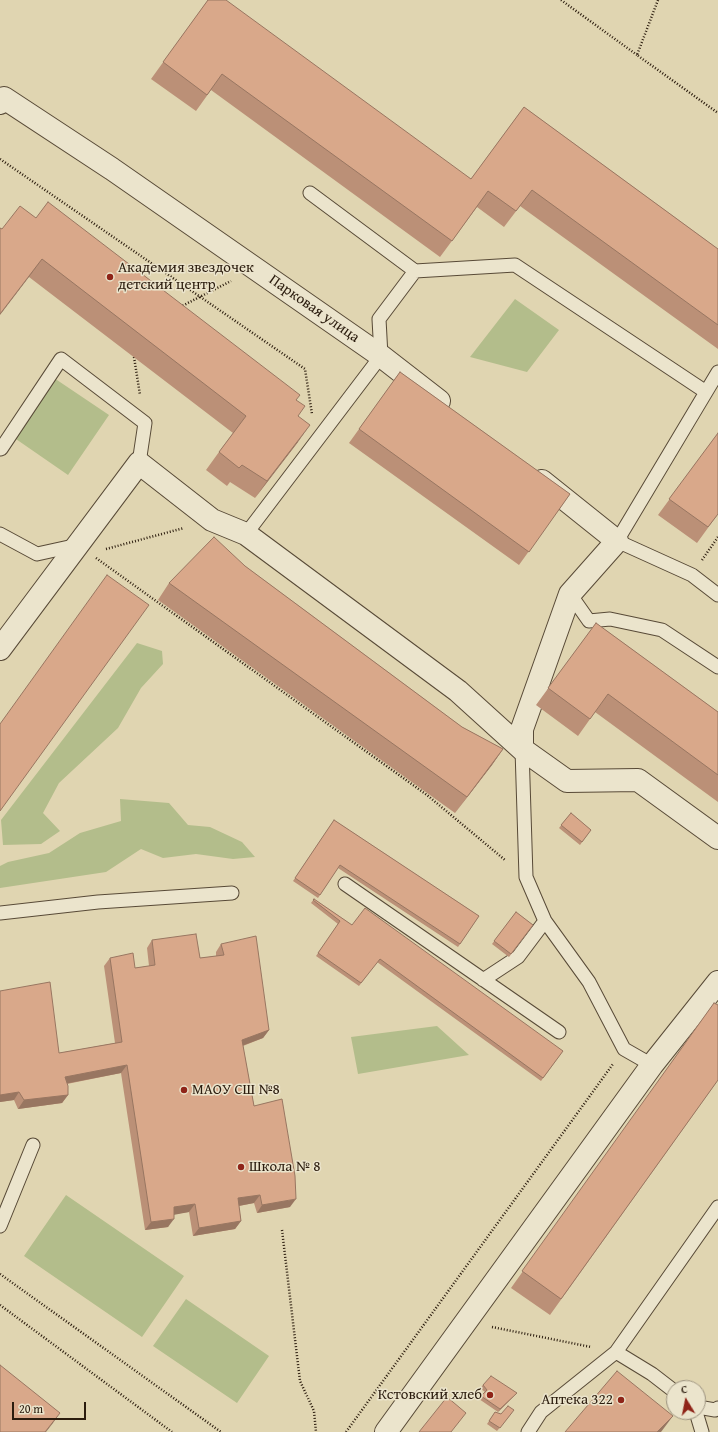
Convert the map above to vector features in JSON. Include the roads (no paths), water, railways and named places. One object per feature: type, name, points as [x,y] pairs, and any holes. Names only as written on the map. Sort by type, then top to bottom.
[{"type":"street","name":"Парковая улица","points":[[0,103],[4,98],[112,169],[381,356],[456,414]]},
{"type":"street","points":[[0,649],[83,549],[139,464],[212,520],[246,534],[458,691],[522,749],[567,781],[638,780],[718,838]]},
{"type":"street","points":[[522,749],[522,728],[570,594],[618,541],[524,468]]},
{"type":"street","points":[[386,1432],[652,1065],[718,982]]},
{"type":"lane","points":[[310,193],[415,271],[515,265],[706,392]]},
{"type":"lane","points":[[246,534],[381,356],[379,318],[415,271]]},
{"type":"lane","points":[[0,449],[61,359],[145,423],[139,464]]},
{"type":"lane","points":[[718,372],[618,541],[692,575],[718,595]]},
{"type":"lane","points":[[0,534],[37,554],[83,549]]},
{"type":"lane","points":[[570,594],[590,621],[610,619],[662,630],[718,667]]},
{"type":"lane","points":[[522,749],[526,877],[544,921],[589,982],[624,1049],[652,1065]]},
{"type":"lane","points":[[345,884],[558,1032]]},
{"type":"lane","points":[[0,913],[98,902],[232,893]]},
{"type":"lane","points":[[483,980],[518,957],[544,921]]},
{"type":"lane","points":[[0,1226],[33,1145]]},
{"type":"lane","points":[[528,1432],[541,1412],[616,1352],[718,1206]]},
{"type":"lane","points":[[616,1352],[652,1374],[666,1385]]},
{"type":"lane","points":[[706,1408],[715,1410],[718,1408]]},
{"type":"lane","points":[[698,1420],[702,1432]]},
{"type":"place","name":"Академия звездочек детский центр","points":[[110,277]]},
{"type":"place","name":"МАОУ СШ №8","points":[[184,1090]]},
{"type":"place","name":"Школа № 8","points":[[241,1167]]},
{"type":"place","name":"Кстовский хлеб","points":[[490,1395]]},
{"type":"place","name":"Аптека 322","points":[[621,1400]]}]
